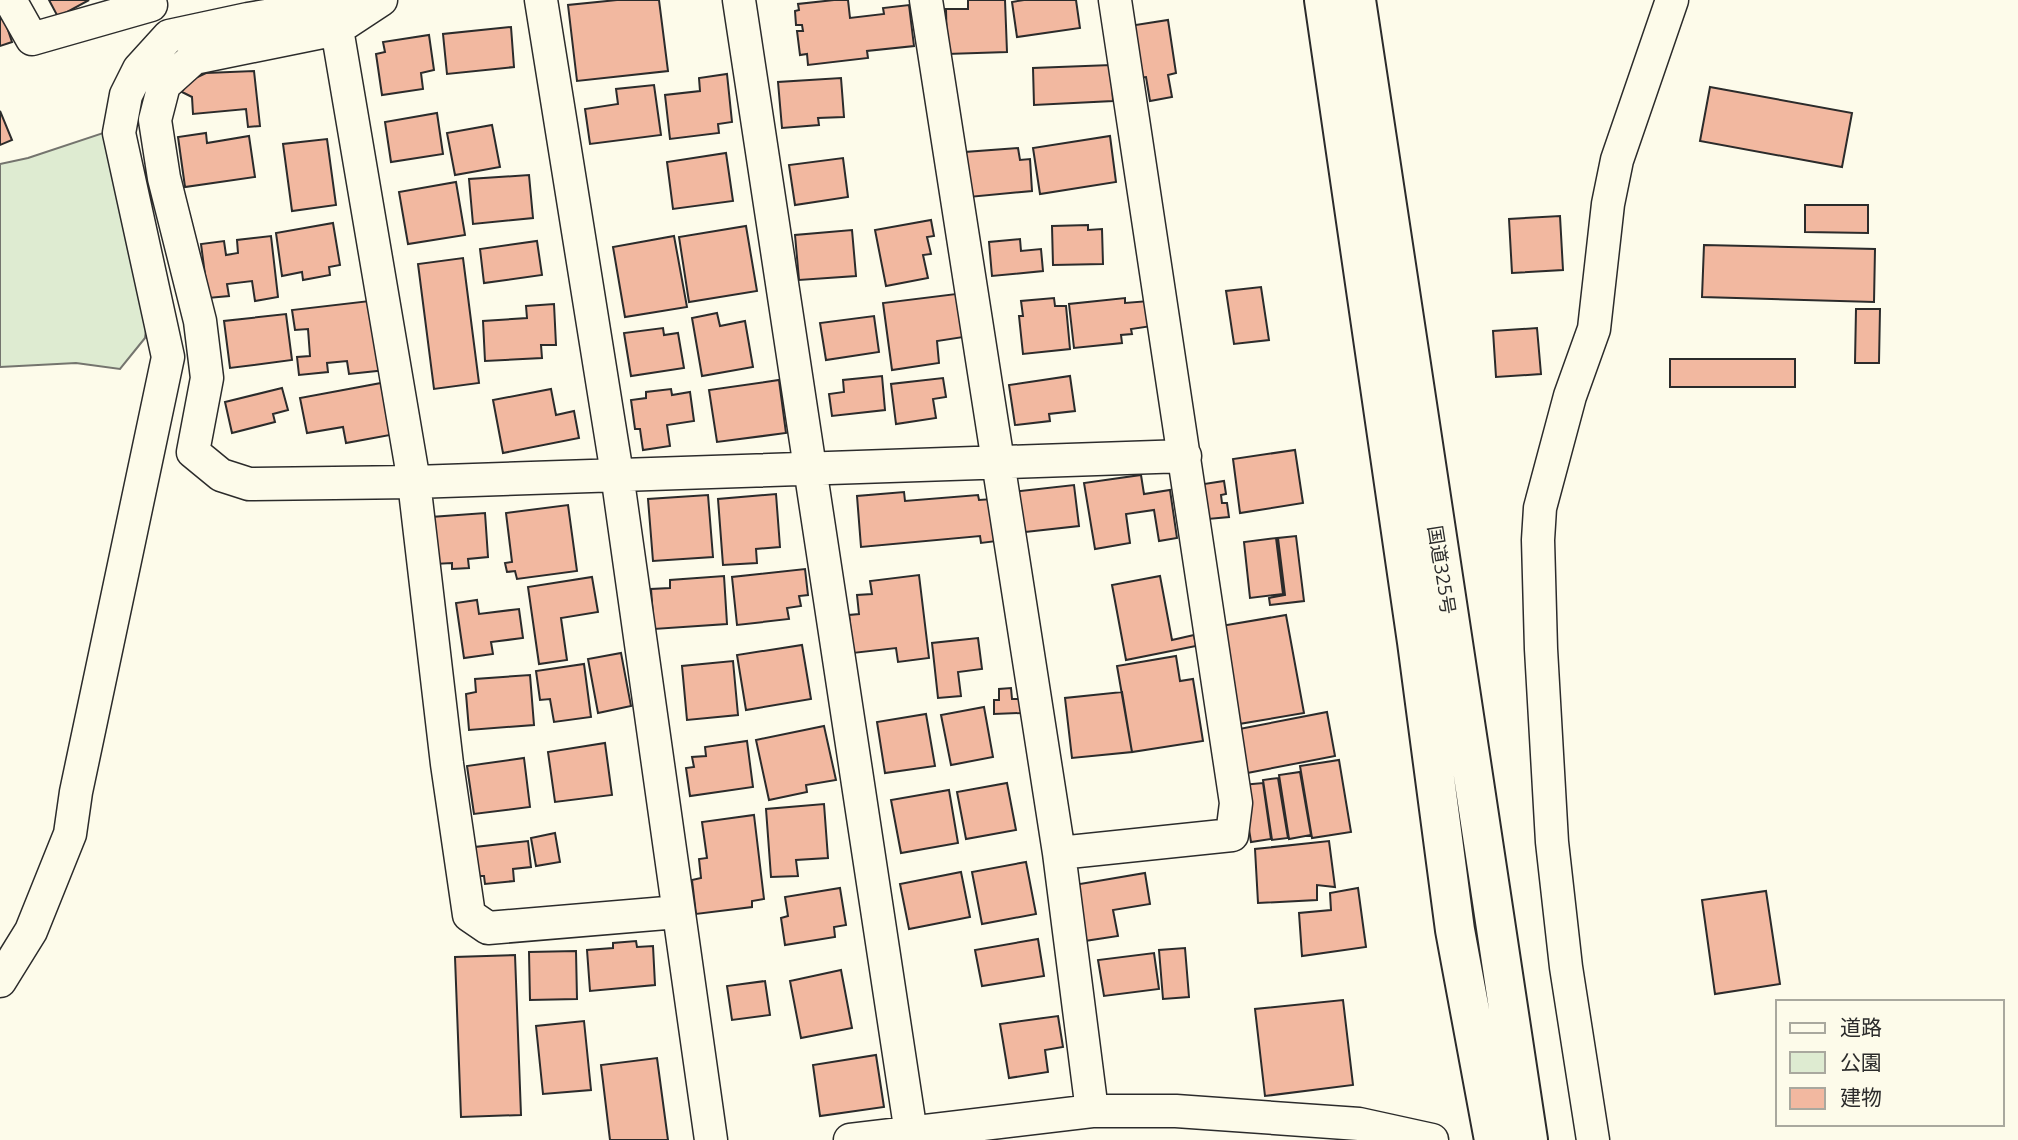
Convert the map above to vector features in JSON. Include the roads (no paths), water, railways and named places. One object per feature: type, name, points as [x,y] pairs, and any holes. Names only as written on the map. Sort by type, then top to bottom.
[{"type":"highway","name":"国道325号","points":[[1324,0],[1417,642],[1455,930],[1494,1140]]},
{"type":"highway","name":"国道325号","points":[[1356,0],[1528,1140]]},
{"type":"street","points":[[10,0],[32,39],[149,3],[169,36]]},
{"type":"street","points":[[0,981],[31,931],[69,834],[168,357],[119,133],[126,96],[139,69],[169,36],[248,19],[361,0]]},
{"type":"street","points":[[381,0],[337,29],[194,58],[164,85],[155,120],[164,178],[200,321],[207,377],[193,452],[221,475],[249,484],[414,482],[1185,456]]},
{"type":"street","points":[[541,0],[617,474],[711,1140]]},
{"type":"street","points":[[739,0],[912,1137]]},
{"type":"street","points":[[926,0],[1059,853],[1092,1111]]},
{"type":"street","points":[[1059,853],[1232,835],[1236,803],[1115,0]]},
{"type":"street","points":[[1593,1140],[1566,967],[1552,842],[1541,649],[1538,540],[1540,508],[1570,396],[1594,329],[1608,204],[1617,160],[1672,0]]},
{"type":"street","points":[[337,29],[414,482],[447,764],[469,915],[488,928],[678,912]]},
{"type":"street","points":[[850,1140],[912,1137],[1092,1111],[1176,1111],[1359,1124],[1432,1140]]}]
